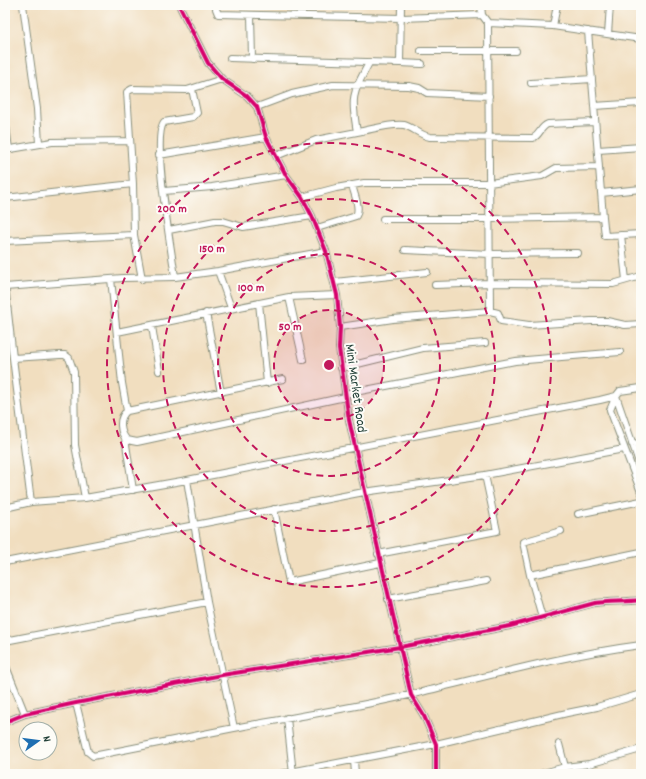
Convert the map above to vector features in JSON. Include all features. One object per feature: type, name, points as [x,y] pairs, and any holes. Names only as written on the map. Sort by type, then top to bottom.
[{"type":"street","points":[[23,5],[38,109],[39,144]]},
{"type":"street","name":"Mini Market Road","points":[[179,5],[208,63],[222,79],[247,96],[257,107],[266,137],[286,175],[302,197],[312,216],[326,251],[335,282],[337,295],[340,327],[339,348],[345,395],[364,492],[388,600],[411,695],[424,716],[436,744]]},
{"type":"street","points":[[217,5],[216,9],[218,14],[402,18],[482,16]]},
{"type":"street","points":[[400,63],[402,18],[401,5]]},
{"type":"street","points":[[481,5],[482,16],[488,23],[490,311]]},
{"type":"street","points":[[553,26],[557,5]]},
{"type":"street","points":[[608,34],[610,5]]},
{"type":"street","points":[[251,15],[252,59]]},
{"type":"street","points":[[488,23],[553,26],[641,39]]},
{"type":"street","points":[[588,31],[605,236],[641,234]]},
{"type":"street","points":[[422,51],[516,51]]},
{"type":"street","points":[[230,58],[422,64]]},
{"type":"street","points":[[357,132],[352,103],[356,87],[369,63]]},
{"type":"street","points":[[142,279],[134,235],[133,184],[126,96],[129,90],[177,91],[192,89],[222,79]]},
{"type":"street","points":[[532,82],[592,79]]},
{"type":"street","points":[[257,107],[333,85],[356,87],[409,86],[419,88],[427,93],[489,96]]},
{"type":"street","points":[[175,277],[159,155],[162,125],[164,122],[193,117],[197,113],[192,89]]},
{"type":"street","points":[[594,106],[641,103]]},
{"type":"street","points":[[5,119],[7,149],[39,144],[130,141]]},
{"type":"street","points":[[276,156],[316,140],[397,125],[405,126],[416,133],[430,138],[533,138],[538,136],[544,126],[548,124],[595,122]]},
{"type":"street","points":[[159,155],[266,137]]},
{"type":"street","points":[[598,150],[641,147]]},
{"type":"street","points":[[302,197],[352,185],[394,183],[489,183],[542,176],[556,168],[599,167]]},
{"type":"street","points":[[164,191],[212,187],[286,175]]},
{"type":"street","points":[[5,198],[133,184]]},
{"type":"street","points":[[317,228],[356,216],[358,213],[358,207],[352,185]]},
{"type":"street","points":[[601,193],[641,189]]},
{"type":"street","points":[[169,230],[215,221],[223,221],[243,227],[312,216]]},
{"type":"street","points":[[383,219],[603,217]]},
{"type":"street","points":[[5,241],[134,235]]},
{"type":"street","points":[[620,235],[626,280]]},
{"type":"street","points":[[405,250],[490,254],[578,253]]},
{"type":"street","points":[[31,502],[5,286],[111,279],[175,277],[218,271],[326,251]]},
{"type":"street","points":[[218,271],[231,308]]},
{"type":"street","points":[[335,282],[427,272]]},
{"type":"street","points":[[435,285],[490,283],[613,284],[641,276]]},
{"type":"street","points":[[111,279],[122,383],[127,411]]},
{"type":"street","points":[[117,332],[290,297],[337,295]]},
{"type":"street","points":[[290,297],[303,360]]},
{"type":"street","points":[[259,303],[267,383]]},
{"type":"street","points":[[340,327],[393,319],[490,311],[498,313],[501,321],[529,325],[591,321],[607,321],[626,325],[641,324]]},
{"type":"street","points":[[206,314],[221,393]]},
{"type":"street","points":[[152,326],[159,371]]},
{"type":"street","points":[[341,368],[423,348],[485,343]]},
{"type":"street","points":[[124,438],[136,442],[345,395],[514,361],[620,352]]},
{"type":"street","points":[[13,358],[60,355],[65,355],[69,358],[74,372],[75,445],[85,498]]},
{"type":"street","points":[[133,490],[122,434],[122,417],[127,411],[221,393],[283,379]]},
{"type":"street","points":[[641,388],[620,391],[616,396],[610,410],[641,492]]},
{"type":"street","points":[[5,508],[31,502],[85,498],[133,490],[616,396]]},
{"type":"street","points":[[616,396],[641,468]]},
{"type":"street","points":[[632,444],[641,443]]},
{"type":"street","points":[[5,562],[364,492],[485,475],[624,449]]},
{"type":"street","points":[[378,554],[497,531],[485,475]]},
{"type":"street","points":[[187,480],[193,526],[207,602],[234,728]]},
{"type":"street","points":[[578,514],[641,501]]},
{"type":"street","points":[[274,509],[289,582],[380,564]]},
{"type":"street","points":[[542,617],[530,575],[523,542],[561,531]]},
{"type":"street","points":[[530,575],[641,552]]},
{"type":"street","points":[[388,600],[486,581]]},
{"type":"street","points":[[5,722],[25,714],[222,675],[400,647],[510,626],[595,603],[620,603],[641,600]]},
{"type":"street","points":[[5,641],[207,602]]},
{"type":"street","points":[[76,703],[88,752],[93,756],[411,695],[563,658],[611,648],[641,645]]},
{"type":"street","points":[[5,664],[25,714]]},
{"type":"street","points":[[280,774],[293,773],[436,744],[590,709],[641,694]]},
{"type":"street","points":[[287,718],[293,773]]},
{"type":"street","points":[[436,744],[436,774]]},
{"type":"street","points":[[559,744],[565,767]]},
{"type":"street","points":[[540,774],[565,767],[589,764],[641,748]]},
{"type":"street","points":[[354,760],[356,774]]},
{"type":"cycle path","points":[[179,5],[208,63],[222,79],[247,96],[257,107],[266,137],[286,175],[302,197],[312,216],[326,251],[337,295],[340,327],[339,348],[349,420],[411,695],[424,716],[436,744],[436,774]]},
{"type":"cycle path","points":[[5,722],[25,714],[222,675],[400,647],[510,626],[595,603],[641,600]]}]
